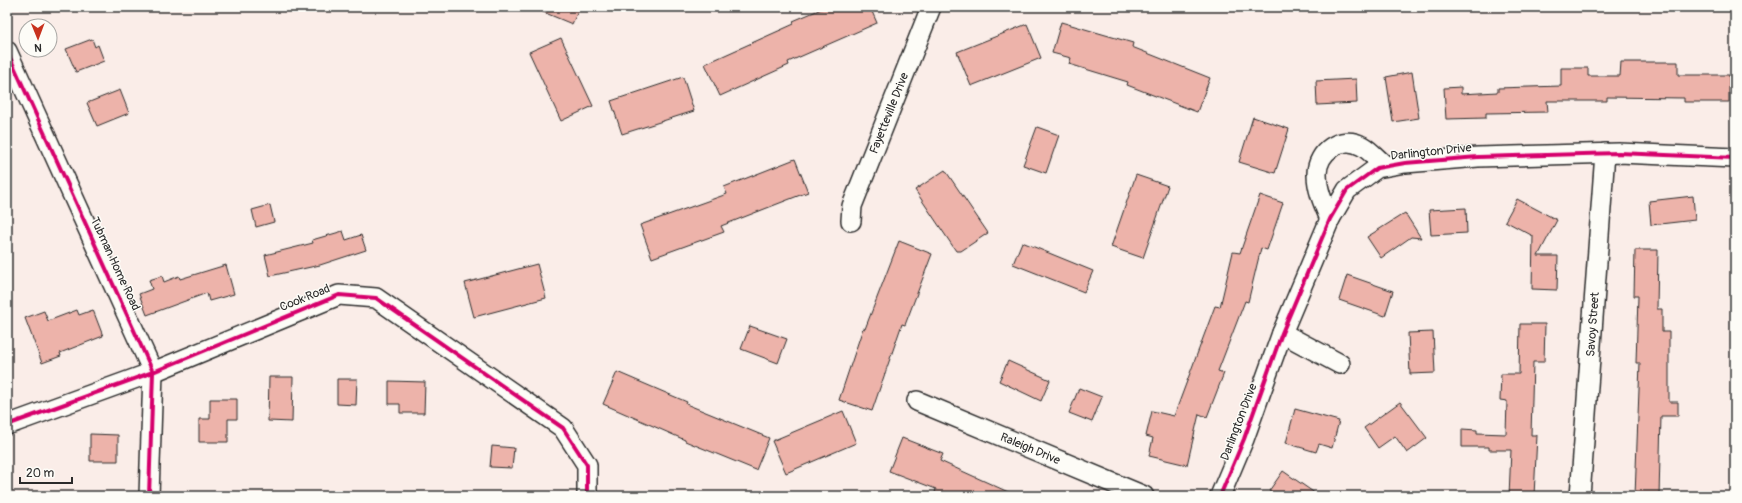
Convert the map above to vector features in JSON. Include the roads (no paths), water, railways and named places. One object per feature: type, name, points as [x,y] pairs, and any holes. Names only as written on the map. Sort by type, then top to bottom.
[{"type":"street","name":"Fayetteville Drive","points":[[851,221],[852,206],[931,7]]},
{"type":"street","name":"Tubman Home Road","points":[[7,51],[153,372],[149,496]]},
{"type":"street","name":"Darlington Drive","points":[[1330,219],[1320,192],[1317,176],[1318,165],[1328,150],[1339,143],[1351,142],[1362,146],[1386,166]]},
{"type":"street","name":"Darlington Drive","points":[[1220,496],[1244,438],[1282,333],[1330,219],[1347,190],[1378,168],[1478,157],[1605,153],[1735,158]]},
{"type":"street","name":"Savoy Street","points":[[1580,496],[1605,153]]},
{"type":"street","name":"Cook Road","points":[[7,425],[153,372],[339,295],[376,298],[563,428],[587,465],[587,496]]},
{"type":"street","points":[[1282,333],[1340,364]]},
{"type":"street","name":"Raleigh Drive","points":[[917,401],[1144,496]]}]
